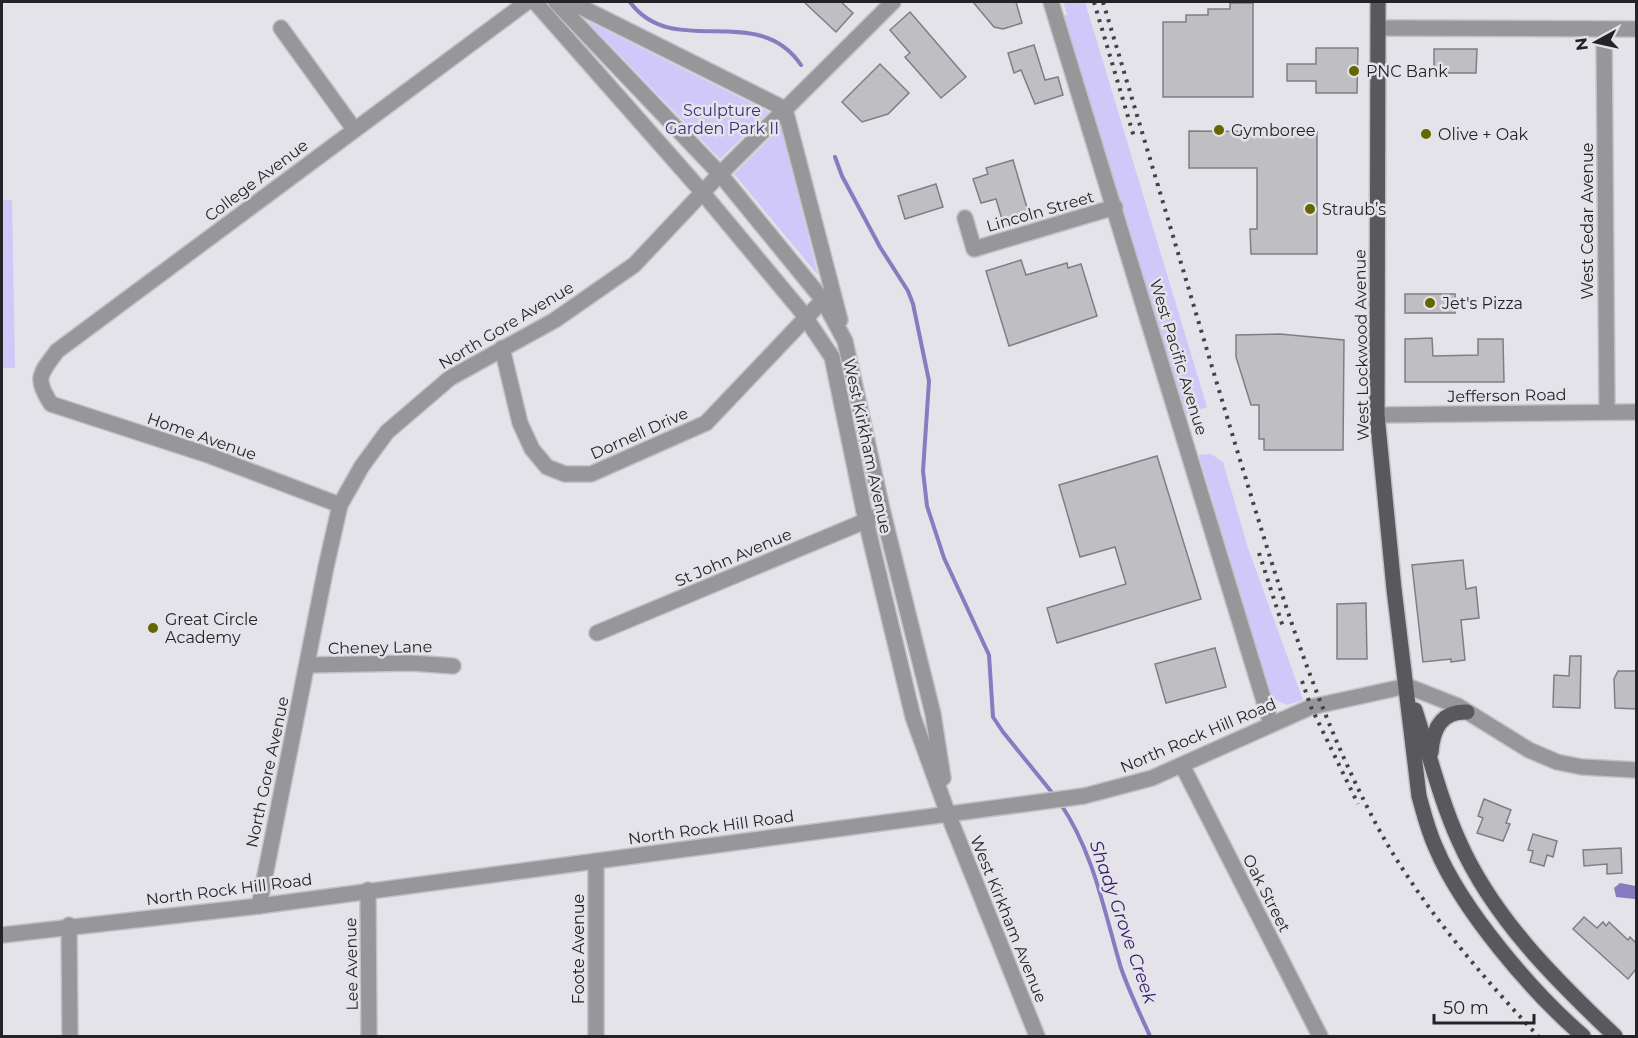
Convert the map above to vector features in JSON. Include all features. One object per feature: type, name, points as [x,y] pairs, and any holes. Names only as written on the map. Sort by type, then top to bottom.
[{"type":"main road","name":"West Lockwood Avenue","points":[[1378,2],[1377,415],[1394,589],[1419,796],[1426,826],[1436,851],[1456,887],[1491,934],[1583,1036]]},
{"type":"main road","name":"West Lockwood Avenue","points":[[1407,686],[1458,839],[1492,901],[1530,950],[1573,997],[1615,1036]]},
{"type":"main road","points":[[1431,758],[1432,743],[1440,721],[1452,712],[1467,712]]},
{"type":"street","name":"College Avenue","points":[[51,404],[40,387],[41,374],[57,351],[527,2]]},
{"type":"street","name":"West Kirkham Avenue","points":[[535,2],[702,192],[801,310],[805,321],[832,357],[866,521],[913,717],[948,814],[1037,1036]]},
{"type":"street","name":"West Kirkham Avenue","points":[[556,2],[720,174],[823,300],[845,341],[883,513],[933,714],[948,814]]},
{"type":"street","points":[[571,2],[785,109],[845,341]]},
{"type":"street","name":"North Gore Avenue","points":[[259,906],[340,506],[362,466],[387,432],[450,378],[555,320],[634,265],[702,192],[893,2]]},
{"type":"street","name":"West Pacific Avenue","points":[[1052,2],[1271,724]]},
{"type":"street","points":[[281,28],[354,129]]},
{"type":"street","points":[[1378,28],[1636,29]]},
{"type":"street","name":"West Cedar Avenue","points":[[1604,29],[1606,412]]},
{"type":"street","name":"Lincoln Street","points":[[964,218],[974,249],[1115,207]]},
{"type":"street","name":"Dornell Drive","points":[[501,348],[520,423],[532,449],[547,467],[565,474],[591,474],[706,423],[823,300]]},
{"type":"street","name":"Home Avenue","points":[[51,404],[208,455],[340,506]]},
{"type":"street","name":"Jefferson Road","points":[[1377,415],[1636,412]]},
{"type":"street","name":"St John Avenue","points":[[597,633],[883,513]]},
{"type":"street","name":"Cheney Lane","points":[[308,665],[411,663],[453,666]]},
{"type":"street","points":[[1407,686],[1440,697],[1529,750],[1557,762],[1582,767],[1636,770]]},
{"type":"street","name":"North Rock Hill Road","points":[[2,935],[69,925],[259,906],[1074,798],[1130,785],[1182,765],[1271,724],[1336,700],[1407,686]]},
{"type":"street","name":"Oak Street","points":[[1182,765],[1320,1036]]},
{"type":"street","name":"Foote Avenue","points":[[596,861],[596,1036]]},
{"type":"street","name":"Lee Avenue","points":[[368,890],[369,1036]]},
{"type":"street","points":[[69,925],[70,1036]]},
{"type":"green space","points":[[1063,2],[1085,2],[1207,407],[1186,414],[1063,17],[1067,14]]},
{"type":"green space","name":"Sculpture Garden Park II","points":[[586,20],[769,112],[720,159]]},
{"type":"green space","points":[[781,127],[818,275],[734,174]]},
{"type":"green space","points":[[2,200],[12,200],[15,368],[2,368]]},
{"type":"green space","points":[[1211,454],[1223,462],[1248,548],[1303,700],[1287,705],[1271,698],[1199,455]]},
{"type":"shaded area","points":[[1620,883],[1636,886],[1635,899],[1616,897],[1614,888]]},
{"type":"building","points":[[804,2],[841,2],[853,13],[836,32]]},
{"type":"building","points":[[973,2],[1016,2],[1022,23],[1003,29],[994,27]]},
{"type":"building","points":[[1230,3],[1253,3],[1253,97],[1163,97],[1163,22],[1186,22],[1186,15],[1208,15],[1208,9],[1230,9]]},
{"type":"building","points":[[910,12],[966,77],[941,98],[905,57],[910,53],[890,30]]},
{"type":"building","points":[[1034,45],[1045,80],[1058,77],[1063,95],[1035,104],[1021,70],[1014,73],[1008,53]]},
{"type":"building","points":[[1316,48],[1358,48],[1357,93],[1316,93],[1316,81],[1287,81],[1287,64],[1316,64]]},
{"type":"building","points":[[1434,49],[1477,49],[1476,73],[1434,73]]},
{"type":"building","points":[[880,64],[909,93],[888,114],[862,122],[842,102]]},
{"type":"building","points":[[1189,131],[1317,132],[1317,254],[1251,254],[1250,229],[1257,229],[1257,168],[1189,168]]},
{"type":"building","points":[[1013,160],[1030,218],[1004,226],[996,199],[981,203],[973,179],[988,174],[986,168]]},
{"type":"building","points":[[936,184],[943,207],[905,219],[898,196]]},
{"type":"building","points":[[1021,260],[1026,275],[1067,263],[1068,268],[1081,264],[1097,316],[1009,346],[986,271]]},
{"type":"building","name":"Jet's Pizza","points":[[1405,294],[1455,294],[1455,313],[1405,313]]},
{"type":"building","points":[[1280,334],[1344,340],[1343,450],[1264,450],[1264,439],[1259,439],[1259,405],[1251,405],[1236,357],[1236,335]]},
{"type":"building","points":[[1432,338],[1433,356],[1478,355],[1478,339],[1503,339],[1504,382],[1405,382],[1405,339]]},
{"type":"building","points":[[1157,456],[1201,599],[1057,643],[1047,608],[1126,584],[1115,547],[1080,557],[1059,485]]},
{"type":"building","points":[[1463,560],[1466,589],[1476,587],[1479,618],[1461,620],[1465,660],[1423,662],[1412,565]]},
{"type":"building","points":[[1366,603],[1367,659],[1337,659],[1337,604]]},
{"type":"building","points":[[1215,648],[1226,687],[1166,703],[1155,664]]},
{"type":"building","points":[[1570,656],[1581,656],[1580,708],[1553,707],[1554,675],[1569,676]]},
{"type":"building","points":[[1618,671],[1636,671],[1636,709],[1615,708],[1614,679]]},
{"type":"building","points":[[1484,799],[1511,810],[1506,823],[1510,824],[1503,841],[1477,833],[1483,818],[1478,816]]},
{"type":"building","points":[[1533,834],[1557,841],[1553,857],[1547,855],[1544,866],[1530,862],[1533,851],[1528,850]]},
{"type":"building","points":[[1621,848],[1622,873],[1607,874],[1607,864],[1584,866],[1583,850]]},
{"type":"building","points":[[1584,917],[1597,928],[1603,922],[1606,926],[1609,922],[1628,940],[1630,937],[1636,943],[1636,969],[1628,979],[1573,929]]},
{"type":"waterway","points":[[630,2],[648,19],[669,28],[739,32],[762,36],[783,46],[801,65]]},
{"type":"waterway","name":"Shady Grove Creek","points":[[835,157],[842,176],[880,247],[908,291],[913,304],[929,381],[923,471],[927,506],[944,558],[989,655],[993,717],[1054,795]]},
{"type":"waterway","name":"Shady Grove Creek","points":[[1060,803],[1072,822],[1090,862],[1121,968],[1150,1036]]},
{"type":"railway","points":[[1094,2],[1134,137]]},
{"type":"railway","points":[[1103,2],[1266,545],[1297,640],[1333,733],[1376,824],[1411,881],[1471,961],[1538,1036]]},
{"type":"railway","points":[[1259,553],[1283,627]]},
{"type":"railway","points":[[1302,681],[1311,707],[1358,804]]},
{"type":"place","name":"PNC Bank","points":[[1354,71]]},
{"type":"place","name":"Gymboree","points":[[1219,130]]},
{"type":"place","name":"Olive + Oak","points":[[1426,134]]},
{"type":"place","name":"Straub’s","points":[[1310,209]]},
{"type":"place","name":"Jet's Pizza","points":[[1430,303]]},
{"type":"place","name":"Great Circle Academy","points":[[153,628]]}]
